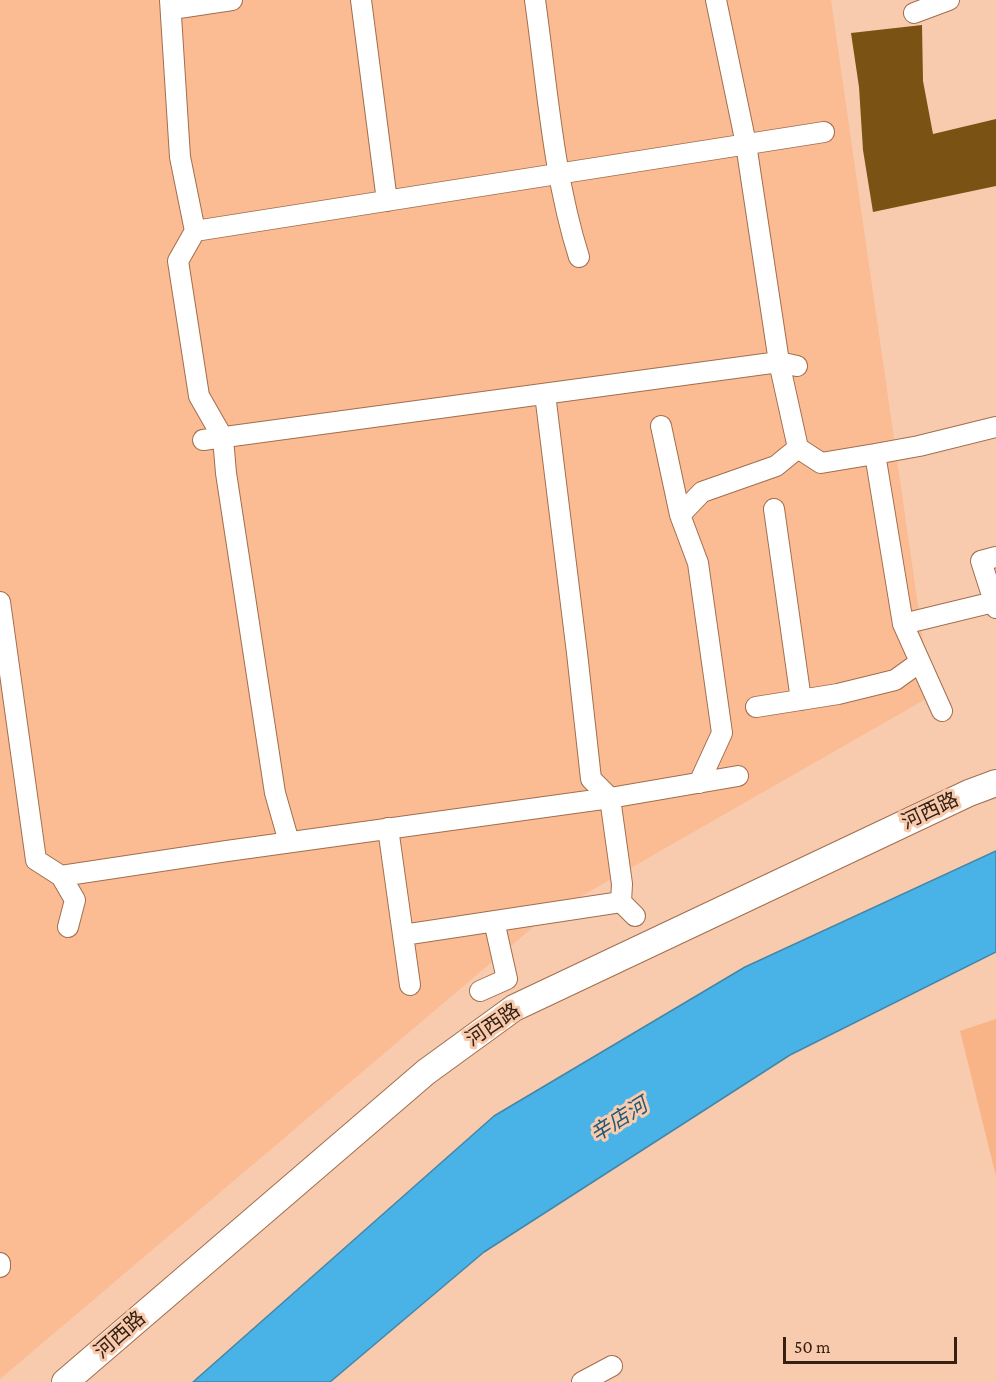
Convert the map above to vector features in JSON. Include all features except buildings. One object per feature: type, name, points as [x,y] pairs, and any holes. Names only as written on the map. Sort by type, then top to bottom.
[{"type":"street","points":[[232,0],[171,4],[180,157],[195,231],[178,261],[200,396],[226,473],[275,793],[289,842]]},
{"type":"street","points":[[361,0],[387,201]]},
{"type":"street","points":[[535,0],[560,173],[569,225],[579,257]]},
{"type":"street","points":[[716,0],[788,364],[798,448]]},
{"type":"street","points":[[914,12],[949,0]]},
{"type":"street","points":[[195,231],[824,132]]},
{"type":"street","points":[[213,439],[788,364]]},
{"type":"street","points":[[403,935],[494,921],[628,909],[622,884],[610,798],[591,779],[578,653],[545,394]]},
{"type":"street","points":[[661,426],[680,515],[698,564],[722,733],[699,783]]},
{"type":"street","points":[[798,448],[821,463],[919,446],[996,427]]},
{"type":"street","points":[[680,515],[702,492],[776,466],[798,448]]},
{"type":"street","points":[[875,454],[903,624],[942,711]]},
{"type":"street","points":[[774,509],[801,700]]},
{"type":"street","points":[[903,624],[995,605],[981,561],[996,557]]},
{"type":"street","points":[[0,602],[36,860],[61,876],[75,900],[68,927]]},
{"type":"street","points":[[756,707],[838,694],[895,680],[920,662]]},
{"type":"street","points":[[61,876],[610,798],[738,776]]},
{"type":"street","name":"河西路","points":[[65,1382],[426,1072],[514,1008],[969,793],[996,783]]},
{"type":"street","points":[[388,828],[410,985]]},
{"type":"street","points":[[480,991],[507,979],[494,921]]},
{"type":"street","points":[[582,1382],[612,1366]]},
{"type":"shaded area","points":[[0,0],[831,0],[931,696],[545,917],[0,1379]]},
{"type":"shaded area","points":[[996,1019],[996,1176],[960,1031]]},
{"type":"water","name":"辛店河","points":[[996,851],[996,952],[790,1055],[484,1252],[330,1382],[193,1382],[494,1116],[745,967]]}]
